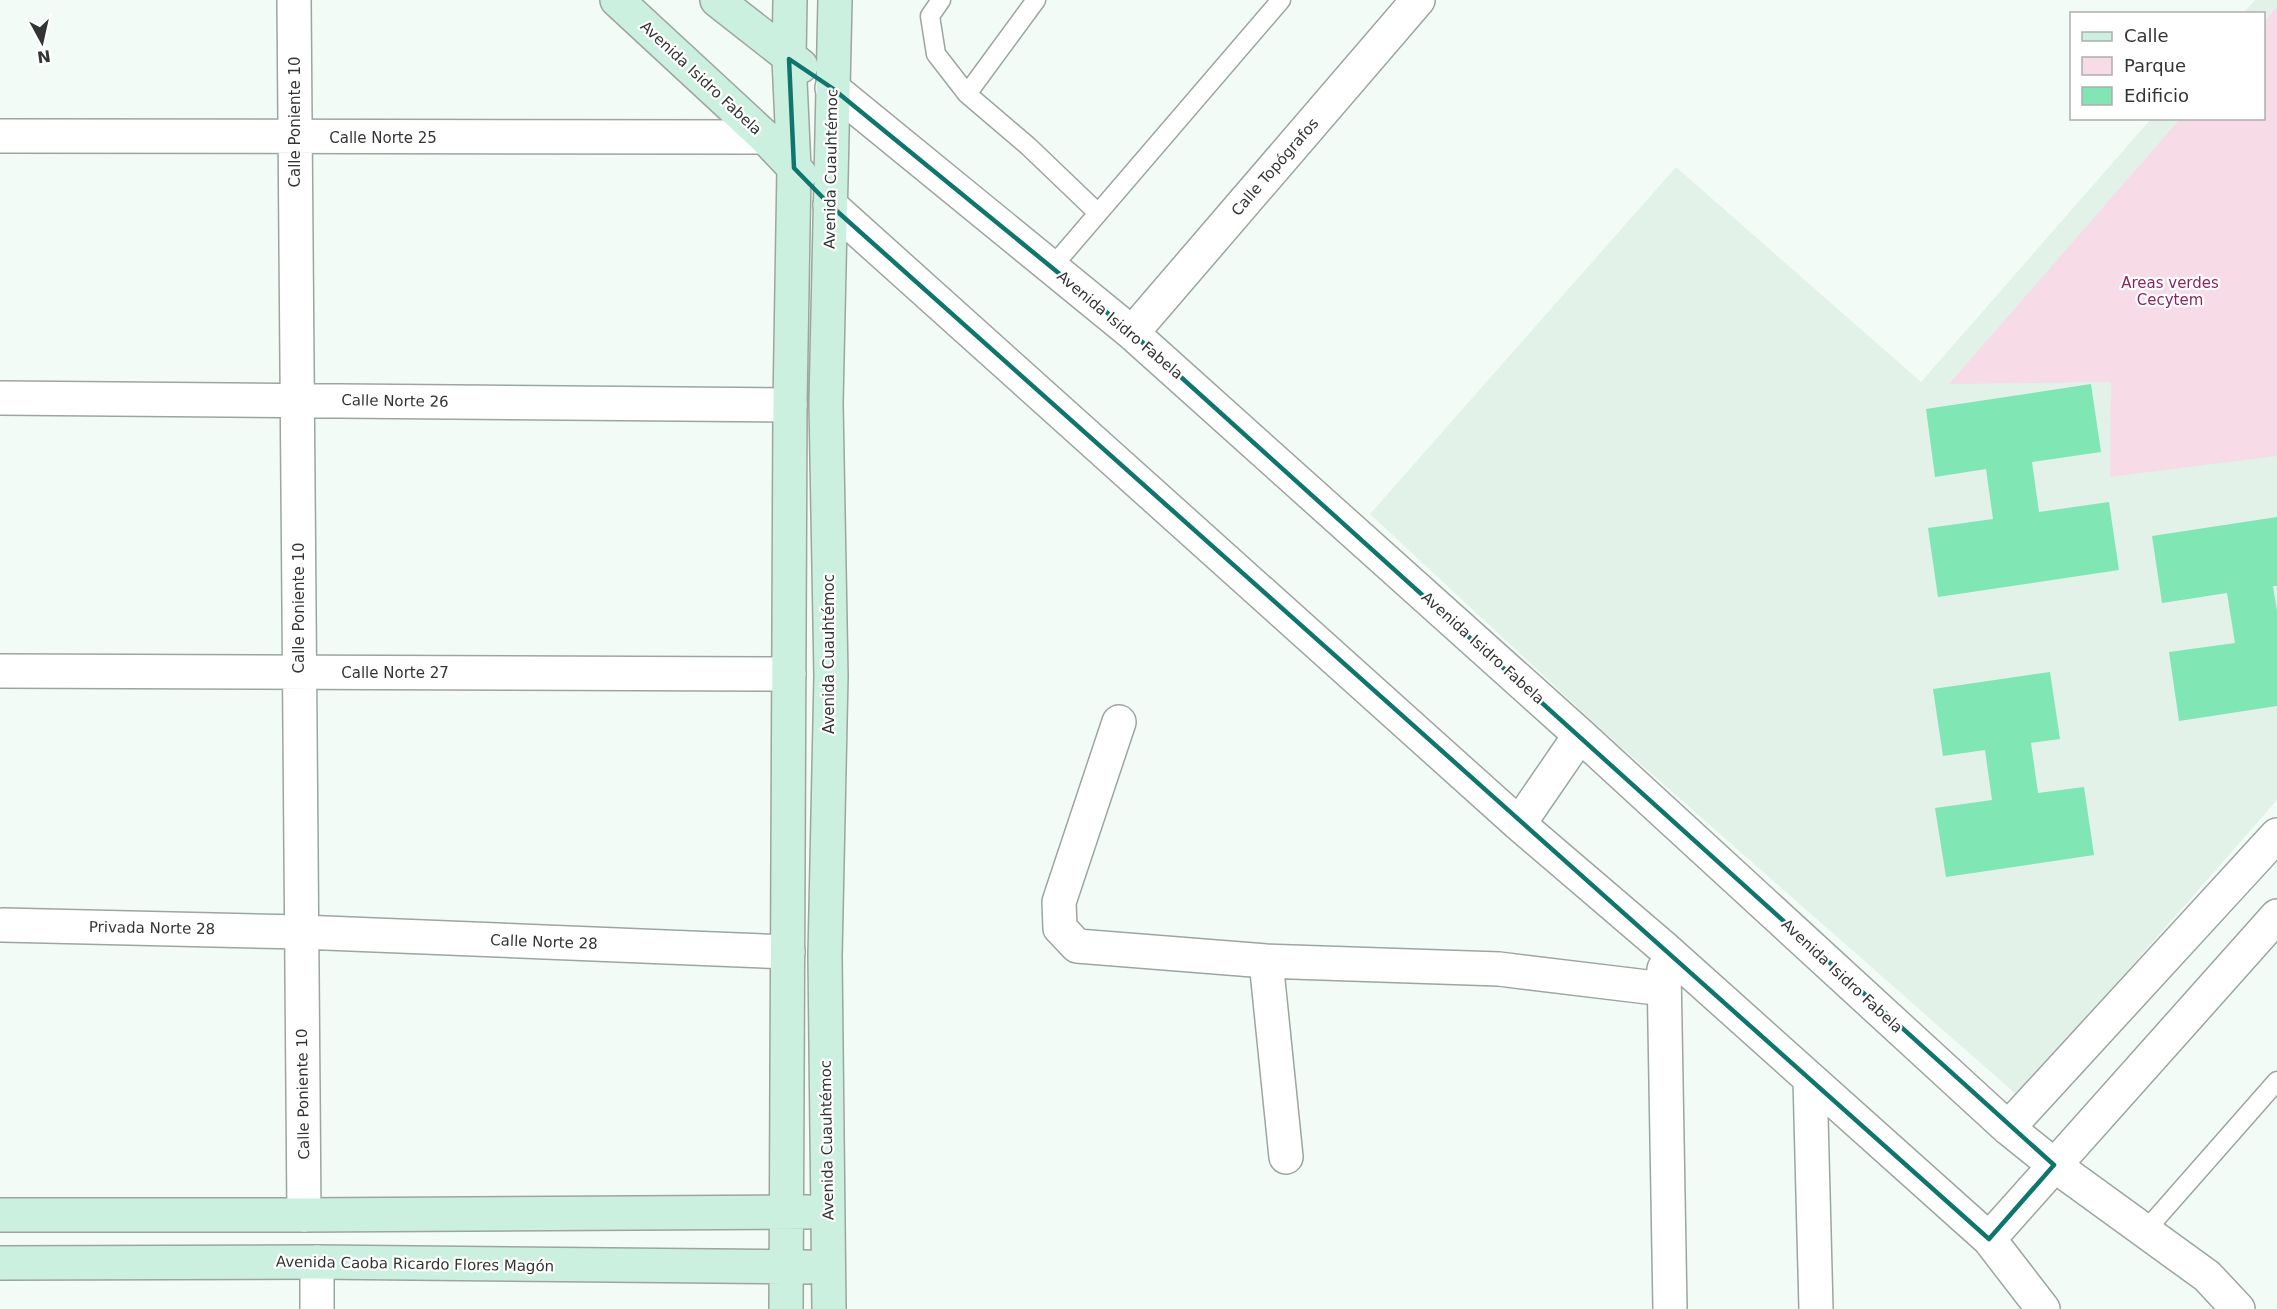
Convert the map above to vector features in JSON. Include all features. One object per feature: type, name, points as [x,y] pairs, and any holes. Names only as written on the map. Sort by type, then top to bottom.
[{"type":"main road","name":"Avenida Isidro Fabela","points":[[617,0],[765,138],[830,205]]},
{"type":"main road","name":"Avenida Isidro Fabela","points":[[717,0],[789,59],[832,88]]},
{"type":"main road","points":[[786,1309],[790,405],[794,168],[789,59],[790,0]]},
{"type":"main road","name":"Avenida Cuauhtémoc","points":[[829,1309],[825,956],[831,676],[826,404],[835,0]]},
{"type":"main road","points":[[0,1215],[787,1213],[828,1211]]},
{"type":"main road","points":[[37,1263],[38,1215]]},
{"type":"main road","name":"Avenida Caoba Ricardo Flores Magón","points":[[0,1263],[317,1262],[786,1268],[830,1266]]},
{"type":"street","name":"Calle Poniente 10","points":[[294,0],[304,1215]]},
{"type":"street","name":"Calle Topógrafos","points":[[1132,333],[1418,0]]},
{"type":"street","name":"Avenida Isidro Fabela","points":[[832,88],[1132,333],[1580,735],[2008,1128],[2054,1165],[2208,1276],[2238,1309]]},
{"type":"street","name":"Calle Norte 25","points":[[0,136],[765,138]]},
{"type":"street","name":"Avenida Isidro Fabela","points":[[830,205],[1519,824],[1664,948],[1989,1239],[2036,1304]]},
{"type":"street","name":"Calle Norte 26","points":[[0,398],[790,405]]},
{"type":"street","name":"Calle Norte 27","points":[[0,671],[789,674]]},
{"type":"street","points":[[1119,722],[1059,902],[1060,928],[1077,946],[1266,961],[1499,969],[1664,989]]},
{"type":"street","points":[[1519,824],[1580,735]]},
{"type":"street","points":[[2008,1128],[2277,834]]},
{"type":"street","points":[[1989,1239],[2277,916]]},
{"type":"street","name":"Privada Norte 28","points":[[3,925],[301,932]]},
{"type":"street","name":"Calle Norte 28","points":[[301,932],[788,952]]},
{"type":"street","points":[[1664,948],[1670,1309]]},
{"type":"street","points":[[1266,961],[1286,1156]]},
{"type":"street","points":[[1810,1079],[1816,1309]]},
{"type":"street","points":[[317,1262],[317,1309]]},
{"type":"lane","points":[[941,0],[930,16],[936,54],[967,93],[1028,146],[1098,213]]},
{"type":"lane","points":[[967,93],[1036,0]]},
{"type":"lane","points":[[1052,267],[1281,0]]},
{"type":"lane","points":[[2146,1230],[2277,1082]]},
{"type":"highlighted area","points":[[789,59],[832,88],[1132,333],[2054,1165],[1989,1239],[830,205],[794,168]]},
{"type":"shaded area","points":[[2255,0],[2277,0],[2277,800],[2018,1096],[1604,732],[1370,514],[1676,167],[1921,382],[2150,120],[2265,120],[2265,12],[2244,12]]},
{"type":"green space","name":"Areas verdes Cecytem","points":[[2277,7],[2277,456],[2110,477],[2111,382],[1949,384],[2179,120],[2265,120],[2265,21]]},
{"type":"building","points":[[2091,384],[2101,452],[2032,462],[2039,512],[2109,502],[2119,570],[1938,597],[1928,528],[1993,519],[1986,469],[1935,477],[1926,409]]},
{"type":"building","points":[[2277,517],[2277,586],[2273,586],[2277,611],[2277,706],[2179,721],[2169,652],[2235,643],[2227,593],[2162,603],[2152,536]]},
{"type":"building","points":[[2050,672],[2060,739],[2031,743],[2038,793],[2084,787],[2094,855],[1946,877],[1935,808],[1992,800],[1985,750],[1943,756],[1933,689]]}]
